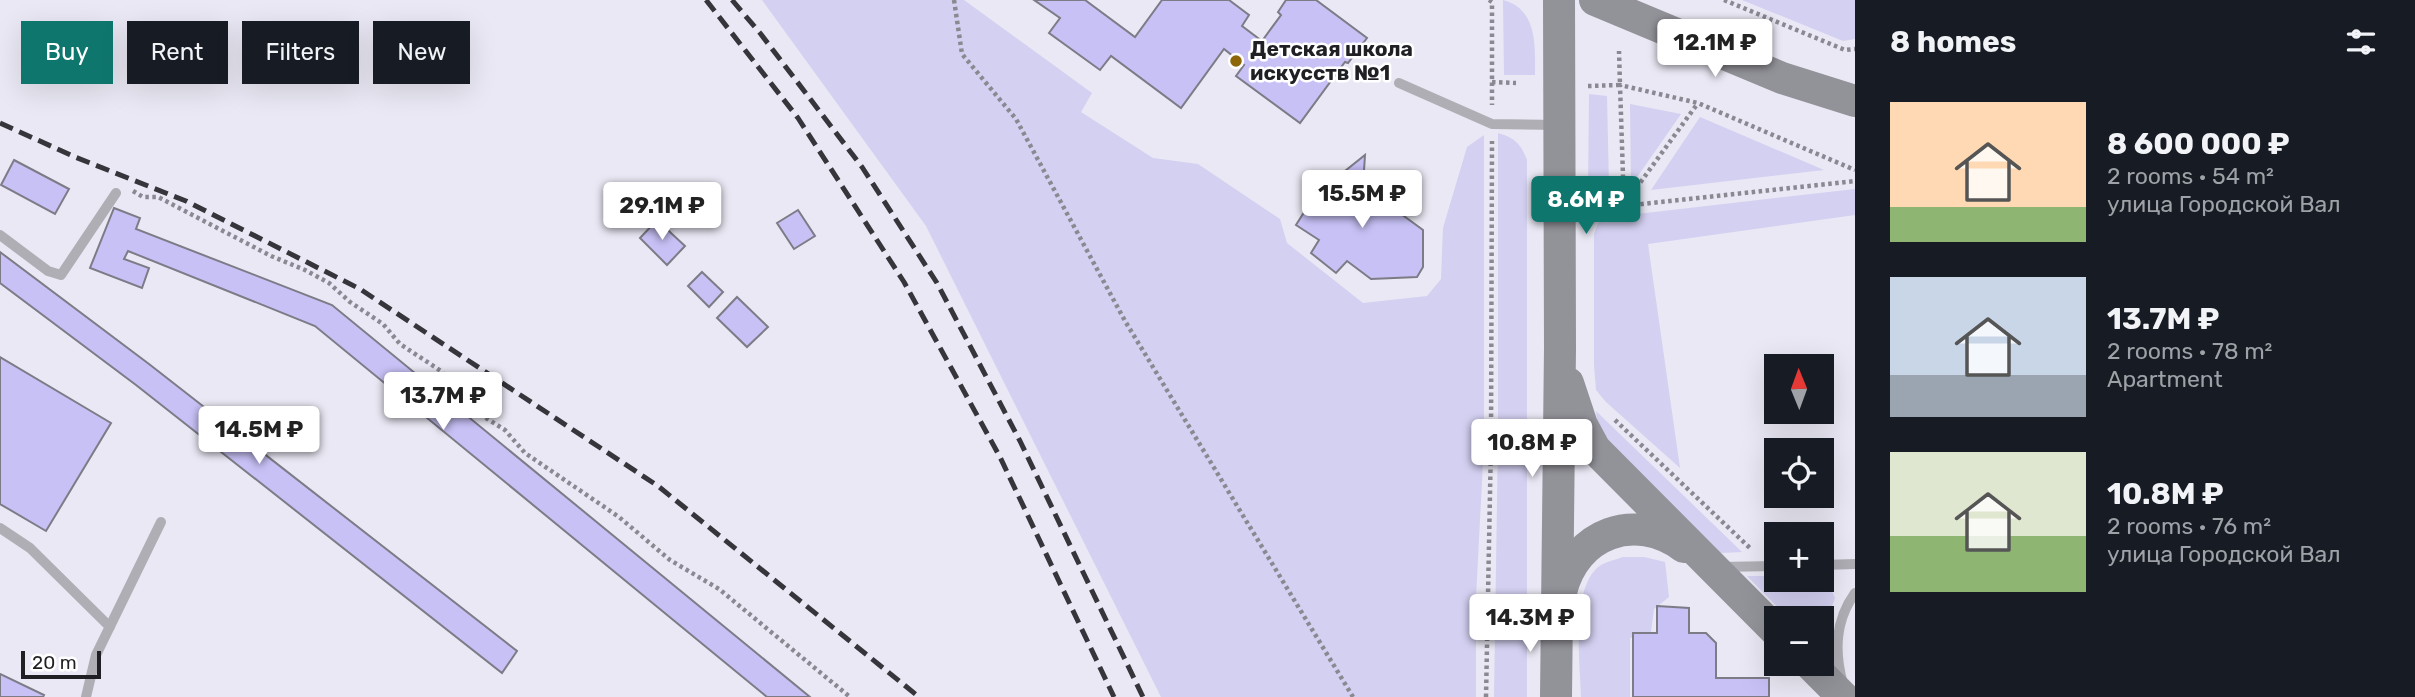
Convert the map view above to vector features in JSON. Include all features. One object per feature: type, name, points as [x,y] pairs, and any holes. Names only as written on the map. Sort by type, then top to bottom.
[{"type":"main road","points":[[1556,697],[1560,348],[1559,0]]},
{"type":"main road","points":[[1595,0],[1782,78],[1855,101]]},
{"type":"main road","points":[[1560,348],[1570,393],[1595,449],[1764,619]]},
{"type":"main road","points":[[1557,611],[1563,583],[1576,556],[1587,546],[1615,533],[1646,530],[1663,535],[1711,567]]},
{"type":"main road","points":[[1823,676],[1845,697]]},
{"type":"lane","points":[[1399,83],[1492,124],[1560,125]]},
{"type":"lane","points":[[0,235],[48,271],[61,275],[116,193]]},
{"type":"lane","points":[[86,697],[96,655],[161,522]]},
{"type":"lane","points":[[0,528],[30,548],[110,627]]},
{"type":"lane","points":[[1834,565],[1855,564]]},
{"type":"lane","points":[[1711,567],[1764,566]]},
{"type":"lane","points":[[1845,697],[1837,653],[1839,625],[1855,593]]},
{"type":"path","points":[[954,0],[962,54],[1016,119],[1125,321],[1353,697]]},
{"type":"path","points":[[1486,697],[1491,443],[1492,2],[1489,0]]},
{"type":"path","points":[[1724,0],[1845,50],[1855,49]]},
{"type":"path","points":[[1619,51],[1624,205]]},
{"type":"path","points":[[1492,82],[1516,83]]},
{"type":"path","points":[[1588,86],[1620,85],[1698,103],[1855,170]]},
{"type":"path","points":[[1624,205],[1698,103]]},
{"type":"path","points":[[1589,236],[1589,222],[1602,211],[1624,205],[1855,181]]},
{"type":"path","points":[[116,193],[127,187],[143,197],[158,197],[329,283],[350,302],[383,324],[400,344],[441,371],[470,408],[505,430],[525,453],[619,517],[670,560],[719,589],[850,697]]},
{"type":"path","points":[[1612,417],[1751,549]]},
{"type":"shaded area","points":[[762,0],[964,0],[1092,93],[1081,112],[1153,158],[1198,164],[1280,219],[1287,243],[1363,303],[1427,296],[1441,279],[1443,228],[1467,147],[1484,135],[1484,443],[1476,597],[1476,697],[1161,697],[926,226]]},
{"type":"shaded area","points":[[1503,0],[1514,5],[1529,20],[1534,41],[1535,75],[1504,75]]},
{"type":"shaded area","points":[[1742,0],[1855,0],[1855,39],[1843,41]]},
{"type":"shaded area","points":[[1589,94],[1607,96],[1609,187],[1588,197]]},
{"type":"shaded area","points":[[1630,104],[1681,114],[1631,186]]},
{"type":"shaded area","points":[[1700,117],[1824,170],[1651,190]]},
{"type":"shaded area","points":[[1498,133],[1517,142],[1527,160],[1527,697],[1494,697],[1498,439]]},
{"type":"shaded area","points":[[1855,189],[1855,215],[1648,244],[1680,468],[1596,390],[1594,234],[1598,223],[1611,217]]},
{"type":"shaded area","points":[[1596,411],[1742,552],[1721,553],[1611,447],[1598,429]]},
{"type":"shaded area","points":[[1623,557],[1644,557],[1665,562],[1669,597],[1654,609],[1651,632],[1630,638],[1630,697],[1581,697],[1579,629],[1583,594],[1597,568]]},
{"type":"shaded area","points":[[1747,576],[1764,576],[1764,592],[1832,592],[1835,598],[1832,606],[1776,606]]},
{"type":"building","points":[[1034,0],[1085,0],[1135,37],[1162,0],[1229,0],[1249,15],[1242,26],[1262,41],[1281,15],[1278,12],[1286,0],[1316,0],[1367,38],[1348,63],[1345,62],[1300,123],[1236,76],[1244,65],[1224,49],[1181,108],[1111,56],[1100,70],[1049,33],[1060,18]]},
{"type":"building","points":[[1365,155],[1363,186],[1423,230],[1423,267],[1417,277],[1371,279],[1347,261],[1336,273],[1311,253],[1319,240],[1296,225],[1315,195]]},
{"type":"building","points":[[14,160],[69,189],[55,214],[1,185]]},
{"type":"building","points":[[114,208],[140,218],[136,229],[332,305],[810,697],[767,697],[315,326],[128,251],[124,259],[149,268],[142,288],[90,268]]},
{"type":"building","points":[[798,210],[815,236],[794,249],[777,223]]},
{"type":"building","points":[[657,220],[685,246],[667,265],[640,238]]},
{"type":"building","points":[[0,252],[149,364],[517,651],[502,673],[136,385],[0,283]]},
{"type":"building","points":[[702,272],[723,292],[709,307],[688,286]]},
{"type":"building","points":[[737,297],[768,327],[747,347],[717,318]]},
{"type":"building","points":[[0,357],[111,423],[46,531],[0,504]]},
{"type":"building","points":[[1657,606],[1689,608],[1689,633],[1706,633],[1716,643],[1716,678],[1769,678],[1769,697],[1633,697],[1633,633],[1657,633]]},
{"type":"building","points":[[0,674],[44,695],[43,697],[0,697]]},
{"type":"railway","points":[[706,0],[798,118],[904,282],[1000,457],[1114,697]]},
{"type":"railway","points":[[732,0],[862,167],[937,283],[1020,441],[1143,697]]},
{"type":"railway","points":[[0,123],[75,157],[186,201],[360,289],[658,486],[919,697]]},
{"type":"place","name":"Детская школа искусств №1","points":[[1236,61]]}]
